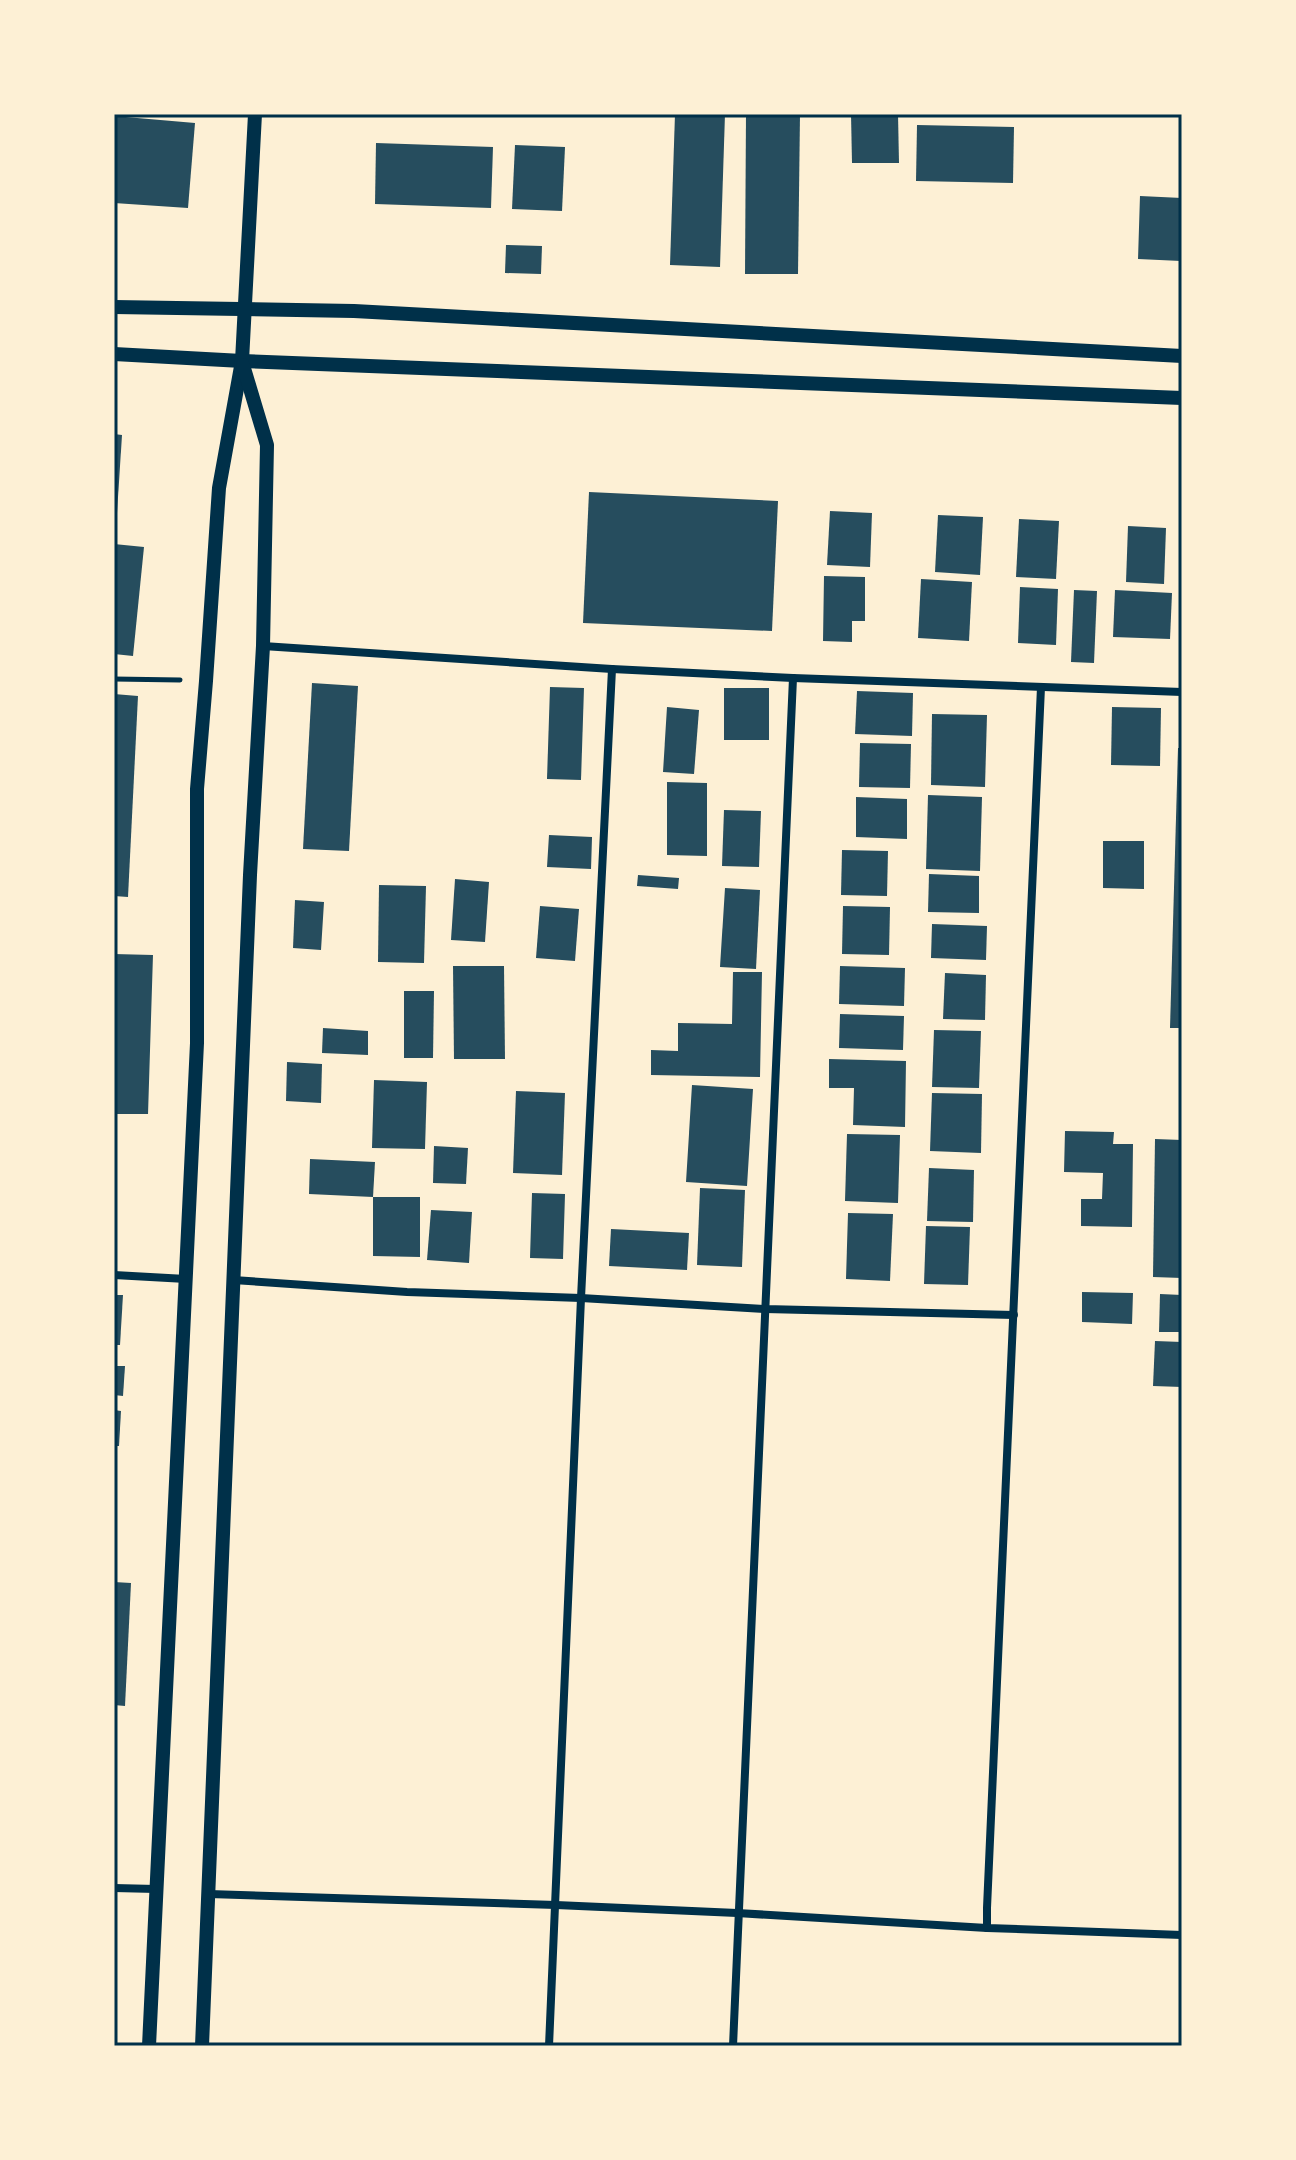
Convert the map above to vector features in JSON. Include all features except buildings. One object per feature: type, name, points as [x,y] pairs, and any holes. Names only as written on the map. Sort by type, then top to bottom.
[{"type":"street","points":[[149,2046],[197,1043],[197,789],[219,488],[242,361],[255,114]]},
{"type":"street","points":[[114,307],[370,312],[1182,356]]},
{"type":"street","points":[[114,354],[1182,398]]},
{"type":"street","points":[[202,2046],[250,875],[263,646],[267,445],[242,361]]},
{"type":"street","points":[[263,646],[612,669],[1182,692]]},
{"type":"street","points":[[549,2046],[612,669]]},
{"type":"street","points":[[733,2046],[793,678]]},
{"type":"street","points":[[987,1928],[1041,687]]},
{"type":"street","points":[[114,1275],[187,1279]]},
{"type":"street","points":[[233,1280],[407,1292],[765,1309],[1014,1315]]},
{"type":"street","points":[[114,1888],[156,1889]]},
{"type":"street","points":[[209,1894],[556,1905],[1182,1935]]},
{"type":"path","points":[[114,679],[180,680]]}]
